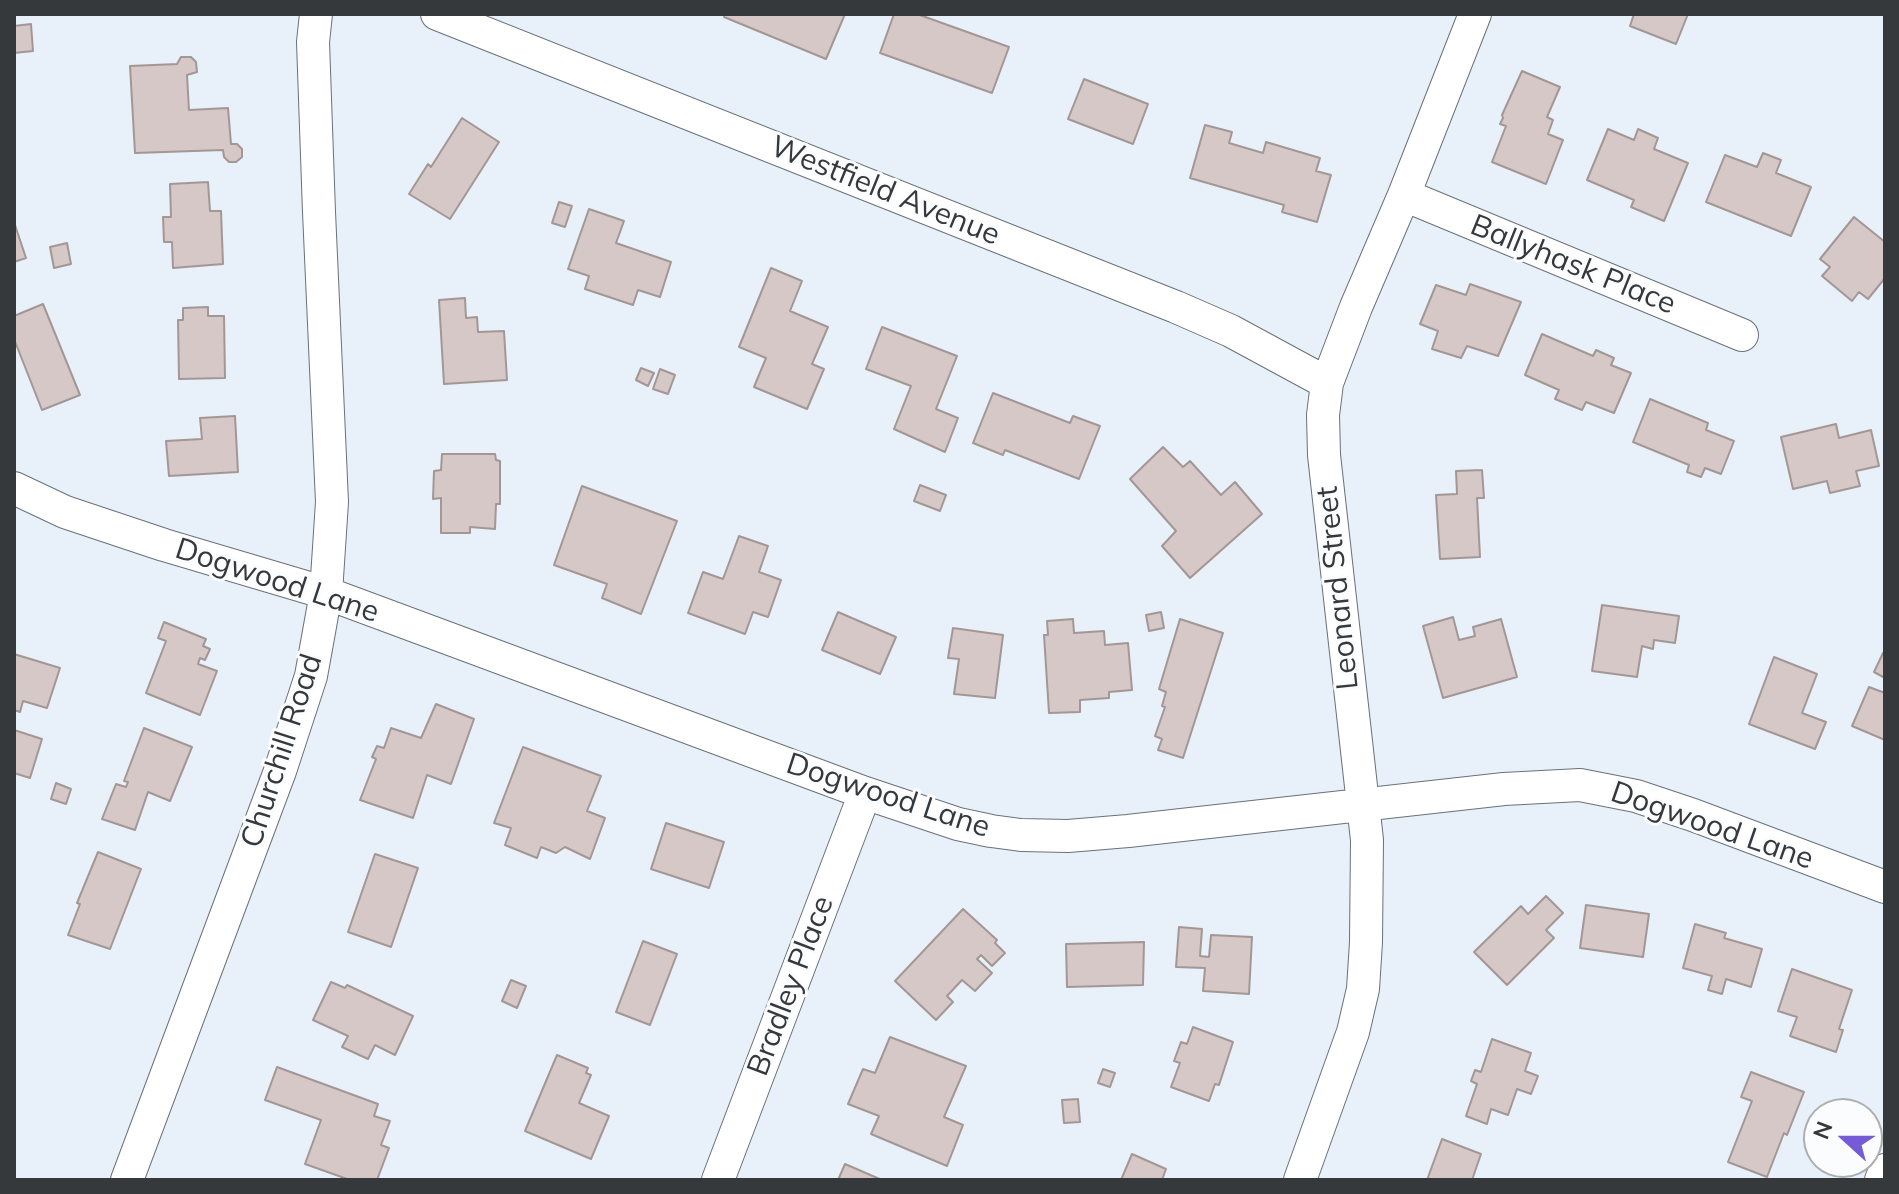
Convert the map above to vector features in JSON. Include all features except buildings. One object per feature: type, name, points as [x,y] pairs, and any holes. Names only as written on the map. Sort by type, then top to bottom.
[{"type":"street","name":"Churchill Road","points":[[127,1180],[284,758],[311,676],[326,593],[332,502],[318,197],[313,42],[316,14]]},
{"type":"street","name":"Westfield Avenue","points":[[437,14],[1176,307],[1231,331],[1327,383]]},
{"type":"street","name":"Leonard Street","points":[[1300,1180],[1339,1075],[1363,989],[1367,840],[1324,455],[1323,415],[1327,383],[1475,14]]},
{"type":"street","name":"Ballyhask Place","points":[[1404,195],[1742,335]]},
{"type":"street","name":"Dogwood Lane","points":[[14,488],[33,499],[93,522],[326,593],[865,793],[958,824],[1021,835],[1068,836],[1547,785],[1580,785],[1605,788],[1693,815],[1885,887]]},
{"type":"street","name":"Bradley Place","points":[[718,1180],[865,793]]},
{"type":"street","points":[[1881,1180],[1885,1170]]}]
